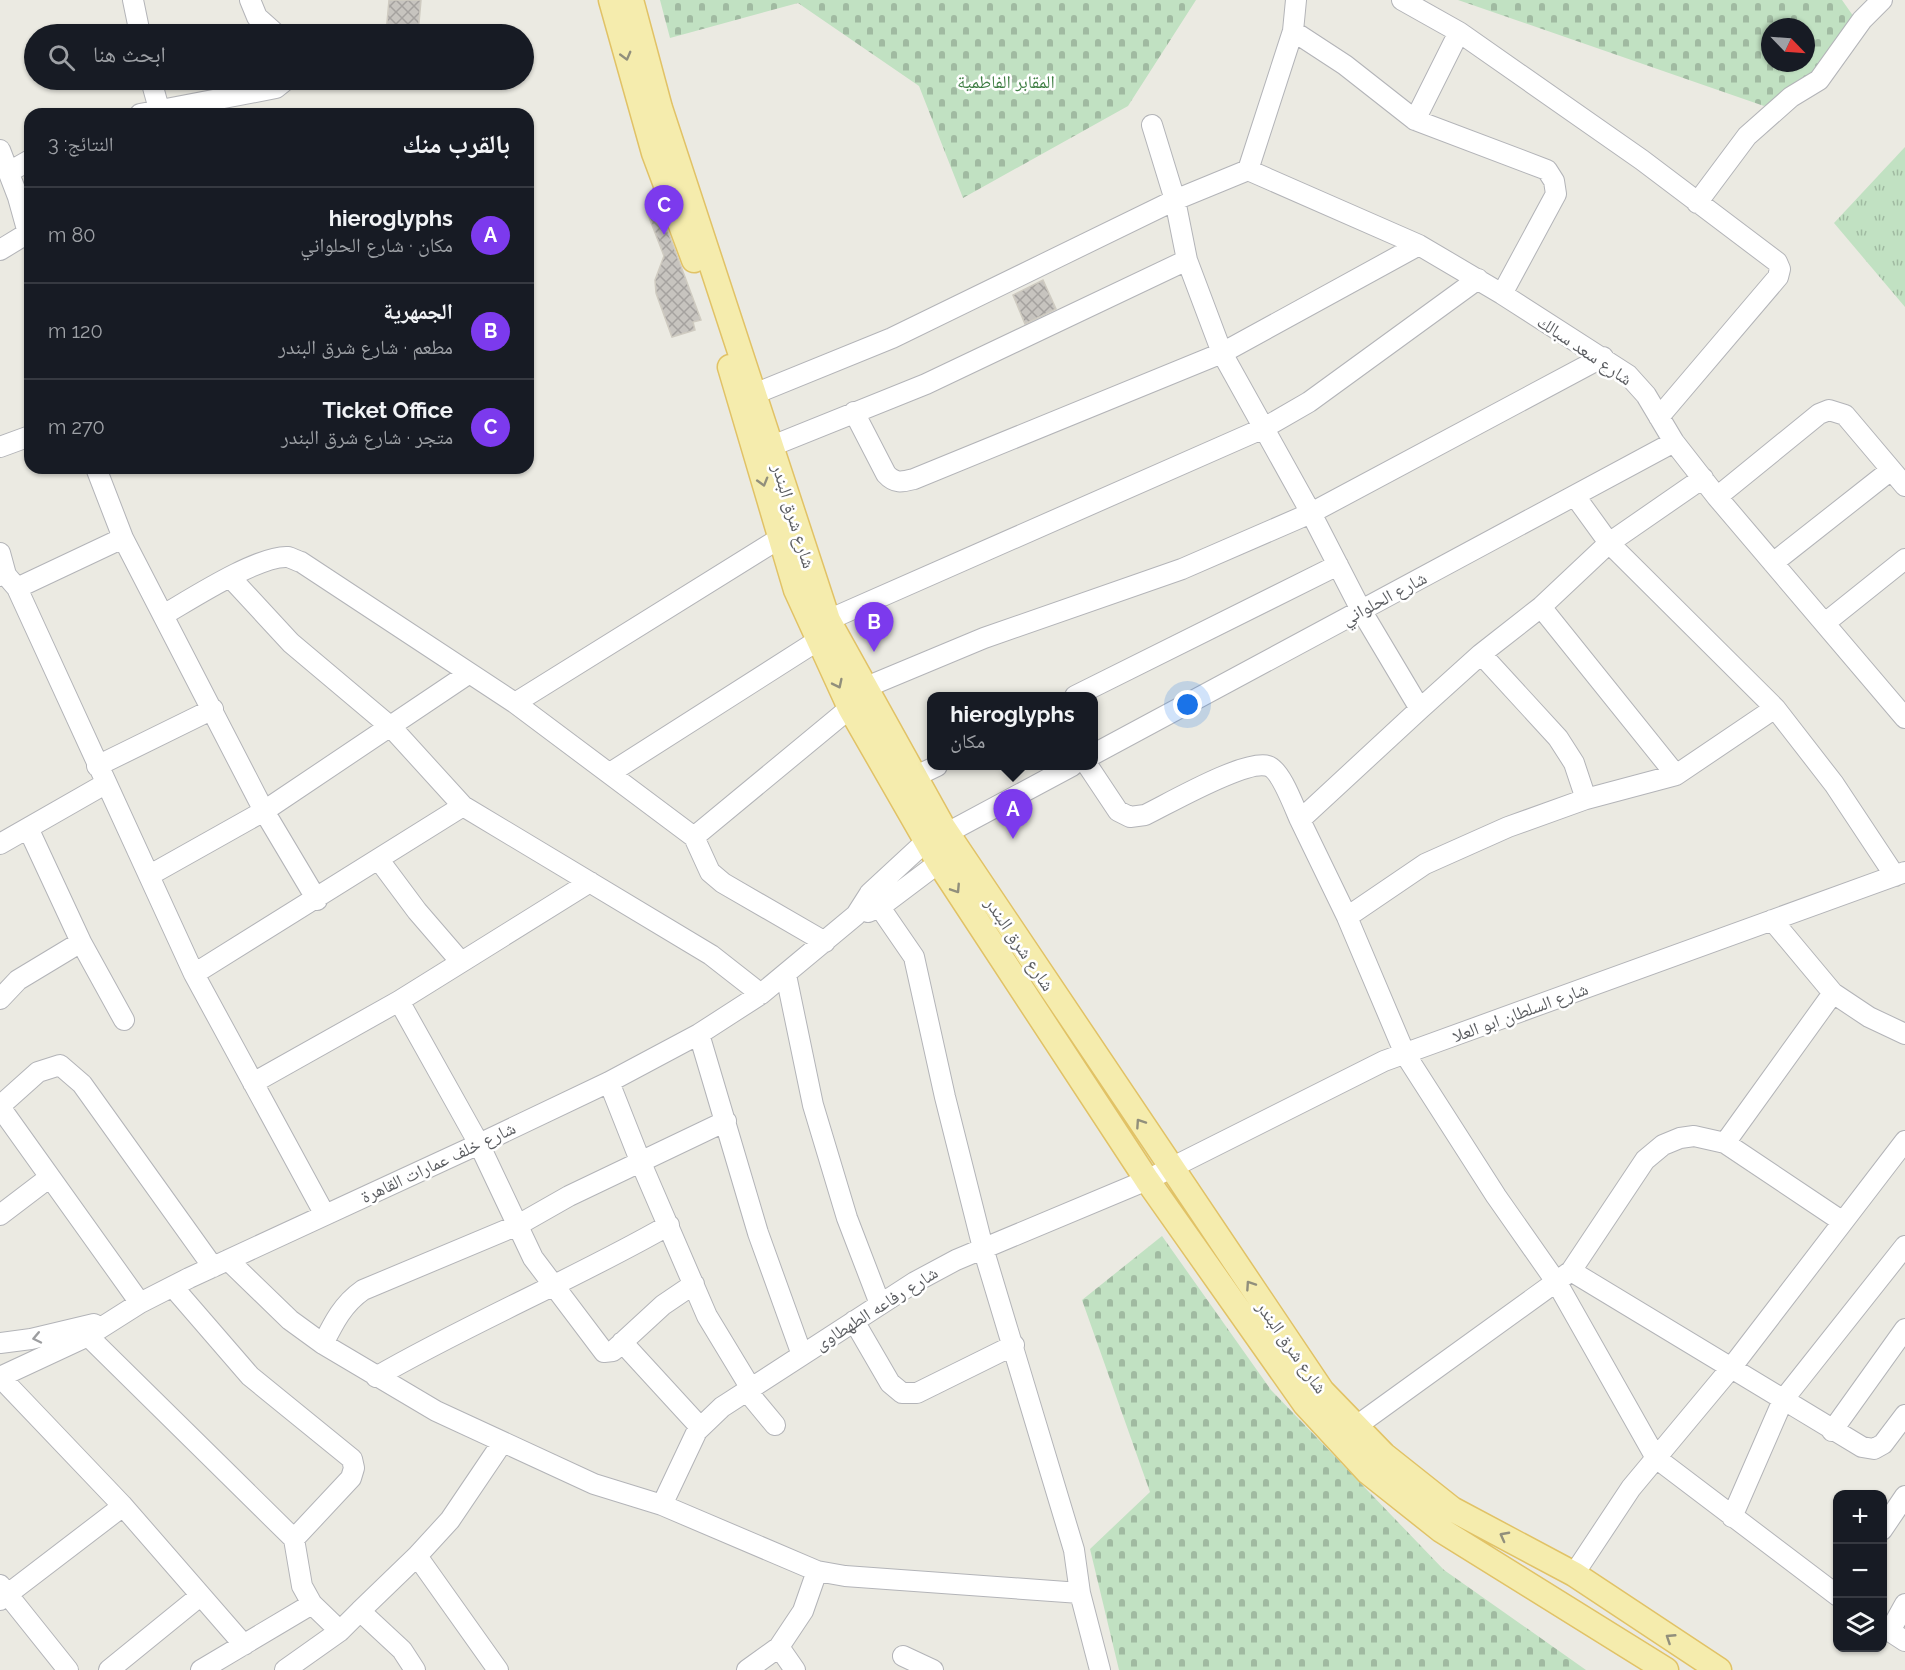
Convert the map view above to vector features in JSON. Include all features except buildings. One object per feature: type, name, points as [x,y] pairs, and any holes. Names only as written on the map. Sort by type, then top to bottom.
[{"type":"main road","name":"شارع شرق البندر","points":[[611,0],[651,110],[748,397],[788,532],[796,590],[817,641],[850,708],[1322,1391],[1384,1455],[1452,1509],[1574,1574],[1719,1670]]},
{"type":"main road","name":"شارع شرق البندر","points":[[631,0],[651,110]]},
{"type":"main road","name":"شارع شرق البندر","points":[[788,532],[828,620],[914,777],[942,843],[1147,1180],[1305,1404],[1368,1472],[1422,1516],[1479,1555],[1556,1600],[1665,1670]]},
{"type":"main road","points":[[1525,1581],[1524,1568],[1527,1562],[1538,1553]]},
{"type":"main road","points":[[1556,1600],[1567,1593],[1574,1574]]},
{"type":"street","points":[[133,0],[138,24]]},
{"type":"street","points":[[250,0],[257,17],[265,24]]},
{"type":"street","points":[[748,397],[892,338],[1175,200],[1248,170],[1293,31],[1296,0]]},
{"type":"street","points":[[1402,0],[1459,32],[1642,160],[1777,262],[1780,269],[1778,277],[1659,417]]},
{"type":"street","points":[[1697,203],[1763,119],[1791,97],[1820,80],[1862,20],[1882,0]]},
{"type":"street","points":[[1293,31],[1345,64],[1415,120],[1546,170],[1554,181],[1556,194],[1503,294]]},
{"type":"street","points":[[1415,120],[1459,32]]},
{"type":"street","points":[[150,108],[151,90]]},
{"type":"street","points":[[171,108],[266,90]]},
{"type":"street","points":[[1152,125],[1175,200],[1187,260],[1222,353],[1311,513],[1361,610],[1420,709]]},
{"type":"street","points":[[0,150],[24,221]]},
{"type":"street","points":[[9,172],[24,163]]},
{"type":"street","name":"شارع سعد سبالك","points":[[1248,170],[1419,245],[1503,294],[1628,375],[1646,394],[1674,442],[1717,497],[1905,718]]},
{"type":"street","points":[[0,250],[24,239]]},
{"type":"street","points":[[854,412],[879,464],[892,480],[901,482],[999,446],[1222,353],[1419,245]]},
{"type":"street","points":[[764,449],[926,384],[1187,260]]},
{"type":"street","points":[[828,620],[1264,428],[1309,402],[1478,279]]},
{"type":"street","points":[[864,688],[984,638],[1182,569],[1311,513],[1603,357]]},
{"type":"street","points":[[1717,497],[1820,414],[1829,410],[1845,415],[1905,486]]},
{"type":"street","points":[[0,447],[24,438]]},
{"type":"street","name":"شارع الحلواني","points":[[1098,752],[1674,442]]},
{"type":"street","points":[[1773,563],[1891,470]]},
{"type":"street","points":[[98,474],[123,538],[165,614],[264,811],[316,900]]},
{"type":"street","points":[[1300,820],[1481,654],[1541,607],[1609,543],[1703,478]]},
{"type":"street","points":[[1575,496],[1609,543],[1775,708],[1900,874]]},
{"type":"street","points":[[515,703],[788,532]]},
{"type":"street","points":[[8,580],[123,538]]},
{"type":"street","points":[[0,553],[8,580],[150,875],[194,974],[325,1215]]},
{"type":"street","points":[[165,614],[230,577],[273,560],[288,557],[301,562],[515,703],[610,773],[694,837],[710,872],[723,883],[825,942]]},
{"type":"street","points":[[1825,622],[1905,559]]},
{"type":"street","points":[[1083,692],[1338,565]]},
{"type":"street","points":[[230,577],[291,643],[392,728],[463,806],[711,955],[761,994]]},
{"type":"street","points":[[1541,607],[1676,775]]},
{"type":"street","points":[[610,773],[817,641]]},
{"type":"street","points":[[1481,654],[1558,738],[1574,763],[1587,799]]},
{"type":"street","points":[[150,875],[264,811],[392,728],[468,674]]},
{"type":"street","points":[[694,837],[850,708]]},
{"type":"street","points":[[1347,917],[1425,864],[1509,827],[1587,799],[1676,775],[1775,708]]},
{"type":"street","points":[[0,844],[28,828],[101,775],[213,709]]},
{"type":"street","points":[[1091,770],[1118,811],[1130,817],[1145,815],[1248,765],[1268,766],[1279,774],[1347,917],[1405,1054],[1564,1277],[1656,1458],[1833,1592]]},
{"type":"street","points":[[914,777],[927,770]]},
{"type":"street","points":[[942,843],[1064,770]]},
{"type":"street","points":[[194,974],[316,900],[463,806]]},
{"type":"street","points":[[28,828],[81,942],[124,1020]]},
{"type":"street","name":"شارع خلف عمارات القاهرة","points":[[0,1377],[39,1361],[88,1336],[140,1303],[609,1082],[699,1034],[786,975],[942,843]]},
{"type":"street","points":[[380,860],[417,911],[461,962]]},
{"type":"street","name":"شارع السلطان ابو العلا","points":[[1147,1180],[1384,1061],[1900,874]]},
{"type":"street","points":[[253,1083],[399,1001],[590,882]]},
{"type":"street","points":[[875,900],[914,957],[983,1248],[1074,1550],[1080,1593],[1100,1670]]},
{"type":"street","points":[[1772,920],[1833,993],[1903,1029]]},
{"type":"street","points":[[0,999],[18,980],[81,942]]},
{"type":"street","points":[[786,975],[813,1105],[847,1218],[880,1305]]},
{"type":"street","points":[[1725,1143],[1833,993]]},
{"type":"street","points":[[399,1001],[479,1144],[533,1258],[604,1352],[613,1352],[663,1305],[694,1284]]},
{"type":"street","points":[[699,1034],[758,1233],[802,1355]]},
{"type":"street","points":[[140,1303],[0,1107],[38,1072],[51,1066],[60,1065],[82,1084],[221,1264],[323,1344],[376,1377],[502,1443],[594,1484],[662,1506],[817,1571],[845,1576],[1080,1593]]},
{"type":"street","points":[[609,1082],[707,1316],[748,1389],[776,1425]]},
{"type":"street","points":[[323,1344],[340,1312],[352,1298],[363,1290],[518,1226],[569,1196],[726,1121]]},
{"type":"street","points":[[1355,1427],[1564,1277],[1645,1160],[1663,1145],[1680,1138],[1694,1136],[1725,1143],[1844,1222]]},
{"type":"street","points":[[1574,1574],[1631,1488],[1731,1368],[1905,1141]]},
{"type":"street","points":[[0,1215],[50,1177]]},
{"type":"street","name":"شارع رفاعه الطهطاوى","points":[[662,1506],[700,1427],[748,1389],[915,1282],[983,1248],[1147,1180]]},
{"type":"street","points":[[376,1377],[441,1339],[553,1287],[669,1225]]},
{"type":"street","points":[[1732,1517],[1783,1400],[1905,1246]]},
{"type":"street","points":[[1564,1277],[1731,1368],[1862,1447],[1874,1449],[1883,1443],[1905,1414]]},
{"type":"street","points":[[173,1287],[250,1376],[352,1459],[354,1468],[351,1478],[294,1539]]},
{"type":"street","points":[[0,1343],[31,1339],[114,1318]]},
{"type":"street","points":[[854,1321],[890,1383],[902,1393],[917,1393],[1014,1345]]},
{"type":"street","points":[[1832,1431],[1905,1329]]},
{"type":"street","points":[[88,1336],[294,1539],[298,1551],[298,1576],[312,1604],[340,1631]]},
{"type":"street","points":[[622,1342],[700,1427]]},
{"type":"street","points":[[0,1365],[39,1361]]},
{"type":"street","points":[[0,1377],[123,1506],[244,1645]]},
{"type":"street","points":[[285,1670],[340,1631],[417,1556],[467,1498],[502,1443]]},
{"type":"street","points":[[1887,1523],[1905,1497]]},
{"type":"street","points":[[68,1670],[2,1593],[123,1506]]},
{"type":"street","points":[[417,1556],[498,1670]]},
{"type":"street","points":[[747,1670],[779,1647],[803,1611],[817,1571]]},
{"type":"street","points":[[109,1670],[200,1596]]},
{"type":"street","points":[[201,1670],[312,1604]]},
{"type":"street","points":[[1892,1633],[1905,1604]]},
{"type":"street","points":[[360,1611],[402,1650],[415,1670]]},
{"type":"street","points":[[779,1647],[795,1670]]},
{"type":"street","points":[[903,1656],[933,1670]]},
{"type":"green space","name":"المقابر الفاطمية","points":[[660,0],[1196,0],[1128,106],[963,198],[919,86],[798,3],[670,38]]},
{"type":"green space","points":[[1458,0],[1842,0],[1856,20],[1821,77],[1764,106]]},
{"type":"green space","points":[[1905,147],[1905,307],[1834,223]]},
{"type":"green space","points":[[1162,1236],[1271,1390],[1444,1570],[1586,1670],[1119,1670],[1090,1549],[1150,1492],[1082,1300]]},
{"type":"place","name":"Ticket Office","points":[[664,235]]},
{"type":"place","name":"الجمهرية","points":[[874,652]]},
{"type":"place","name":"hieroglyphs","points":[[1013,839]]}]
